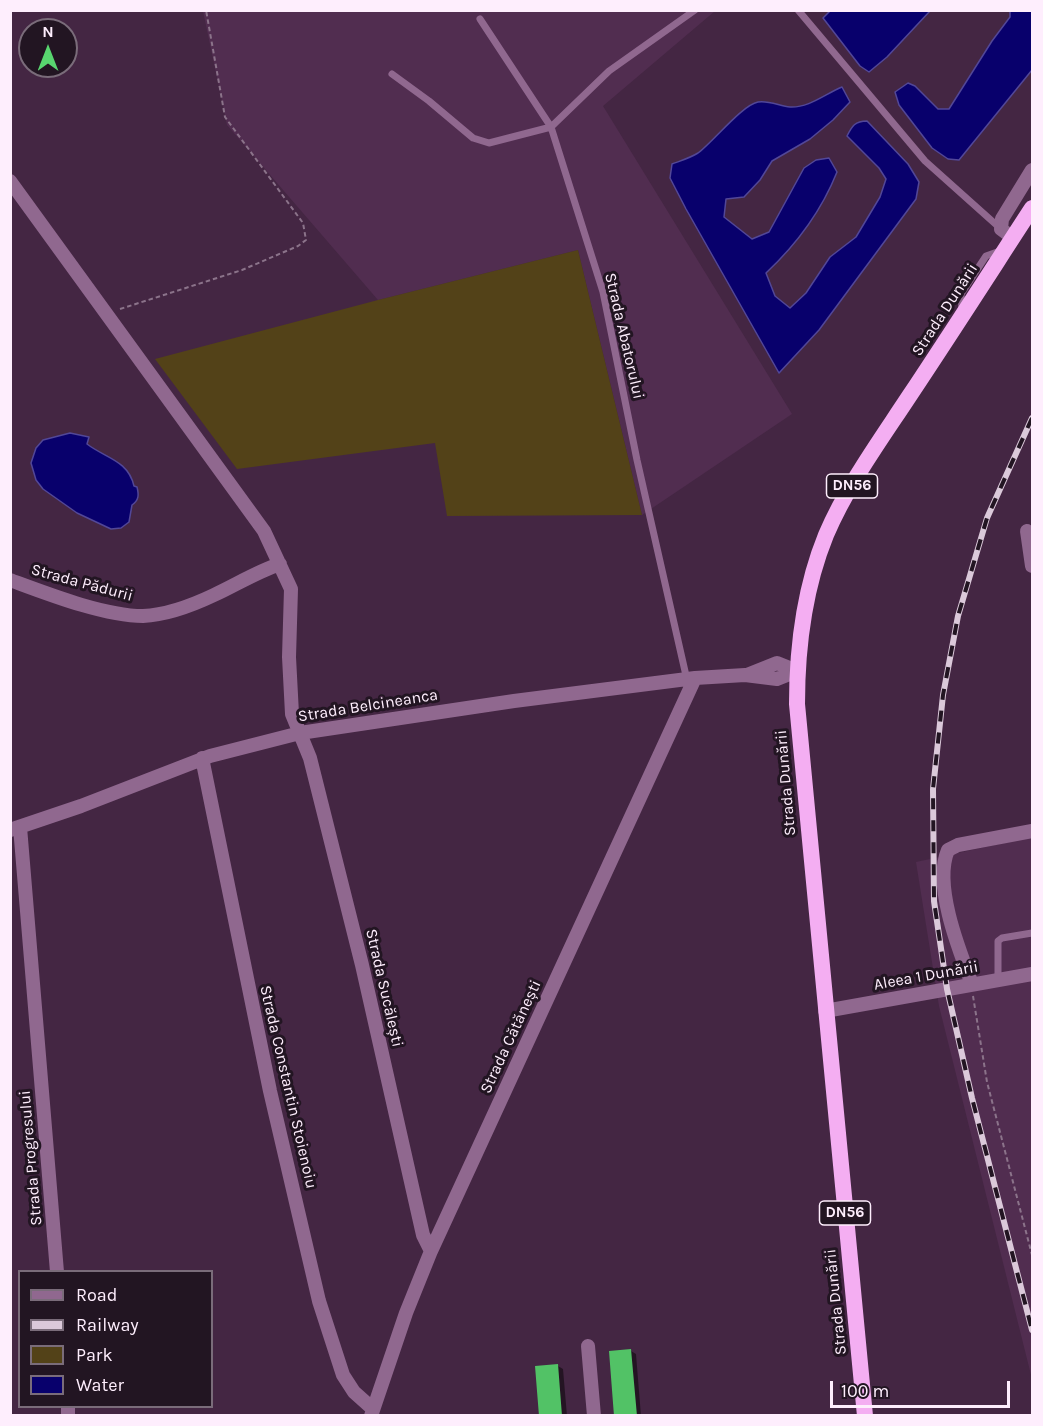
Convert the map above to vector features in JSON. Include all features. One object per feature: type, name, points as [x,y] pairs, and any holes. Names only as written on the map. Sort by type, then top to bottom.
[{"type":"highway","name":"Strada Dunării","points":[[865,1416],[796,704],[799,634],[805,603],[826,536],[856,480],[962,316],[1006,239],[1032,208]]},
{"type":"street","points":[[1006,239],[1002,219],[1032,170]]},
{"type":"street","name":"Strada Sucălești","points":[[10,181],[264,531],[291,589],[289,657],[292,714],[309,758],[362,965],[423,1235],[431,1251]]},
{"type":"street","points":[[1027,531],[1032,566]]},
{"type":"street","name":"Strada Pădurii","points":[[10,580],[116,613],[144,616],[176,610],[280,564]]},
{"type":"street","name":"Strada Belcineanca","points":[[15,828],[81,806],[202,759],[334,727],[513,701],[691,679],[745,675],[777,679],[797,671]]},
{"type":"street","name":"Strada Cătănești","points":[[372,1412],[406,1313],[431,1251],[691,679]]},
{"type":"street","name":"Strada Constantin Stoienoiu","points":[[202,759],[270,1091],[319,1301],[344,1375],[354,1392],[372,1412]]},
{"type":"street","name":"Strada Progresului","points":[[15,828],[57,1270]]},
{"type":"street","points":[[972,984],[949,920],[944,877],[945,857],[948,850],[958,845],[1032,831]]},
{"type":"street","name":"Aleea 1 Dunării","points":[[825,1011],[1032,974]]},
{"type":"street","points":[[588,1346],[594,1416]]},
{"type":"lane","points":[[392,74],[473,138],[489,143],[550,127],[609,71],[694,10]]},
{"type":"lane","points":[[798,10],[925,161],[1006,239]]},
{"type":"lane","name":"Strada Abatorului","points":[[480,19],[550,127],[603,292],[637,460],[691,679]]},
{"type":"lane","points":[[998,980],[998,940],[1032,933]]},
{"type":"path","points":[[105,313],[242,270],[298,246],[306,240],[303,223],[225,117],[206,10]]},
{"type":"path","points":[[972,984],[987,1082],[1032,1255]]},
{"type":"shaded area","points":[[203,11],[715,11],[603,106],[792,414],[642,515],[578,250],[378,300],[227,125]]},
{"type":"shaded area","points":[[1032,837],[1032,1379],[939,1006],[916,862]]},
{"type":"green space","points":[[578,250],[642,515],[447,516],[435,443],[237,469],[155,359],[378,300]]},
{"type":"water","points":[[830,11],[930,11],[887,57],[869,72],[860,66],[823,18]]},
{"type":"water","points":[[1010,11],[1032,11],[1032,70],[959,160],[948,159],[932,148],[899,105],[895,92],[908,83],[915,86],[938,109],[949,109],[1010,17]]},
{"type":"water","points":[[842,87],[850,102],[833,120],[810,139],[772,161],[760,180],[744,197],[726,199],[724,217],[752,239],[769,232],[804,168],[816,160],[829,158],[837,172],[824,201],[807,227],[766,273],[775,296],[790,308],[806,293],[830,257],[856,237],[880,197],[886,179],[879,168],[847,136],[857,123],[867,121],[908,164],[919,182],[916,199],[819,330],[779,373],[670,178],[672,164],[698,153],[751,105],[758,102],[770,102],[797,107]]},
{"type":"water","points":[[70,433],[89,437],[87,444],[115,460],[127,470],[134,486],[137,487],[138,497],[132,505],[129,522],[121,528],[111,529],[77,513],[43,489],[36,480],[31,463],[36,448],[43,440]]},
{"type":"building","points":[[631,1349],[637,1416],[614,1416],[609,1351]]},
{"type":"building","points":[[558,1364],[562,1416],[539,1416],[535,1366]]},
{"type":"railway","points":[[1032,418],[987,518],[958,616],[943,695],[933,789],[934,901],[947,989],[972,1098],[1032,1330]]}]
